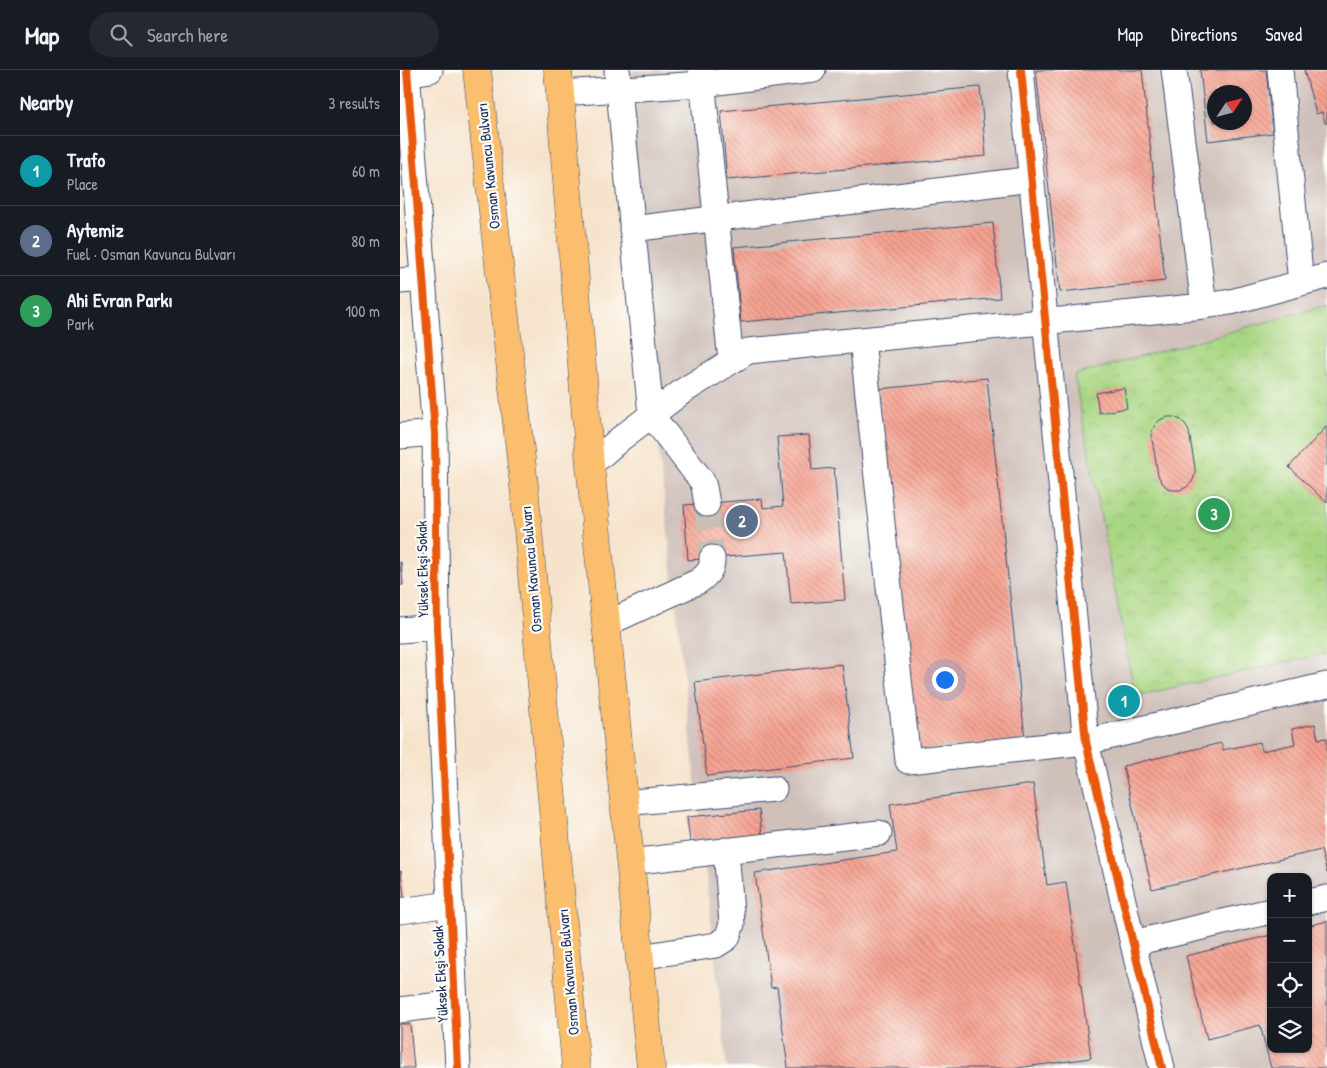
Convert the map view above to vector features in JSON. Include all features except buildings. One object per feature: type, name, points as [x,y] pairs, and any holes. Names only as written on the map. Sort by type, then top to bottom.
[{"type":"highway","name":"Osman Kavuncu Bulvarı","points":[[477,70],[524,485],[576,1068]]},
{"type":"highway","points":[[559,82],[590,465],[651,1068]]},
{"type":"street","points":[[559,82],[702,77],[813,70]]},
{"type":"street","points":[[1021,70],[1086,742],[1162,1068]]},
{"type":"street","points":[[1174,70],[1204,306]]},
{"type":"street","points":[[1280,70],[1300,283]]},
{"type":"street","name":"Yüksek Ekşi Sokak","points":[[411,72],[411,280],[435,433],[436,627],[458,1068]]},
{"type":"street","points":[[702,77],[731,361]]},
{"type":"street","points":[[618,80],[651,414],[702,481],[707,504]]},
{"type":"street","points":[[632,229],[1032,179]]},
{"type":"street","points":[[590,465],[651,414],[683,391],[748,351],[1204,306],[1231,302],[1327,276]]},
{"type":"street","points":[[862,340],[908,761],[1086,742],[1327,685]]},
{"type":"street","points":[[400,436],[435,433]]},
{"type":"street","points":[[606,624],[699,581],[707,575],[712,565],[712,558]]},
{"type":"street","points":[[400,630],[436,627]]},
{"type":"street","points":[[624,803],[774,789]]},
{"type":"street","points":[[630,862],[879,833]]},
{"type":"street","points":[[640,957],[716,945],[726,938],[732,924],[726,850]]},
{"type":"street","points":[[1312,901],[1327,898]]},
{"type":"street","points":[[400,911],[450,904]]},
{"type":"street","points":[[1133,943],[1267,912]]},
{"type":"street","points":[[400,1010],[455,1003]]},
{"type":"shaded area","points":[[617,70],[1327,70],[1327,1068],[727,1068]]},
{"type":"green space","points":[[1327,305],[1327,653],[1135,696],[1074,375]]},
{"type":"tunnel","points":[[707,504],[712,558]]},
{"type":"cycle path","points":[[407,70],[435,433],[437,627],[458,1068]]},
{"type":"cycle path","points":[[1021,70],[1086,742],[1162,1068]]},
{"type":"place","name":"Ahi Evran Parkı","points":[[1214,514]]},
{"type":"place","name":"Aytemiz","points":[[742,521]]},
{"type":"place","name":"Trafo","points":[[1124,701]]}]
